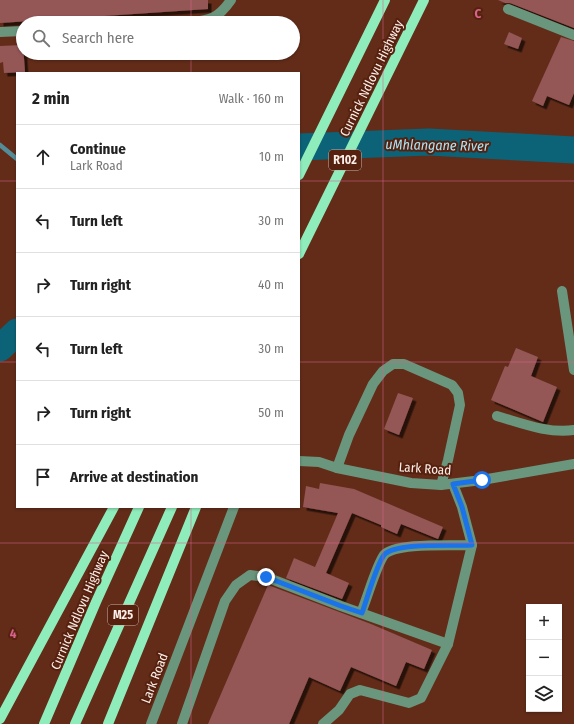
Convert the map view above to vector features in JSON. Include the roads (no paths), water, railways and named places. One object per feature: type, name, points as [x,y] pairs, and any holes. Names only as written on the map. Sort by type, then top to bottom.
[{"type":"main road","name":"Curnick Ndlovu Highway","points":[[300,173],[385,0]]},
{"type":"main road","name":"Curnick Ndlovu Highway","points":[[300,252],[424,0]]},
{"type":"main road","points":[[0,719],[113,508]]},
{"type":"main road","name":"Curnick Ndlovu Highway","points":[[44,724],[96,602],[139,508]]},
{"type":"main road","name":"M25","points":[[75,724],[172,508]]},
{"type":"main road","points":[[108,724],[196,508]]},
{"type":"lane","points":[[216,16],[224,11],[231,0]]},
{"type":"lane","points":[[508,9],[574,36]]},
{"type":"lane","points":[[0,32],[16,31]]},
{"type":"lane","points":[[562,291],[574,370]]},
{"type":"lane","points":[[337,468],[349,435],[373,384],[383,371],[393,364],[404,364],[452,385],[458,393],[460,405],[441,485]]},
{"type":"lane","points":[[497,416],[539,428],[568,431],[574,430]]},
{"type":"lane","name":"Lark Road","points":[[300,461],[319,462],[337,468],[411,483],[441,485],[482,480],[574,464]]},
{"type":"lane","points":[[323,724],[339,710],[350,694],[360,690],[409,703],[421,698],[448,644],[472,545],[462,507],[453,484]]},
{"type":"lane","name":"Lark Road","points":[[151,724],[234,508]]},
{"type":"lane","points":[[362,613],[380,563],[385,554],[393,549],[406,547],[472,545]]},
{"type":"lane","points":[[182,724],[225,601],[236,585],[250,575],[266,577],[341,606],[448,644]]},
{"type":"waterway","name":"uMhlangane River","points":[[300,147],[429,142],[574,150]]},
{"type":"waterway","points":[[0,145],[16,158]]},
{"type":"waterway","name":"uMhlangane River","points":[[0,348],[16,333]]}]
